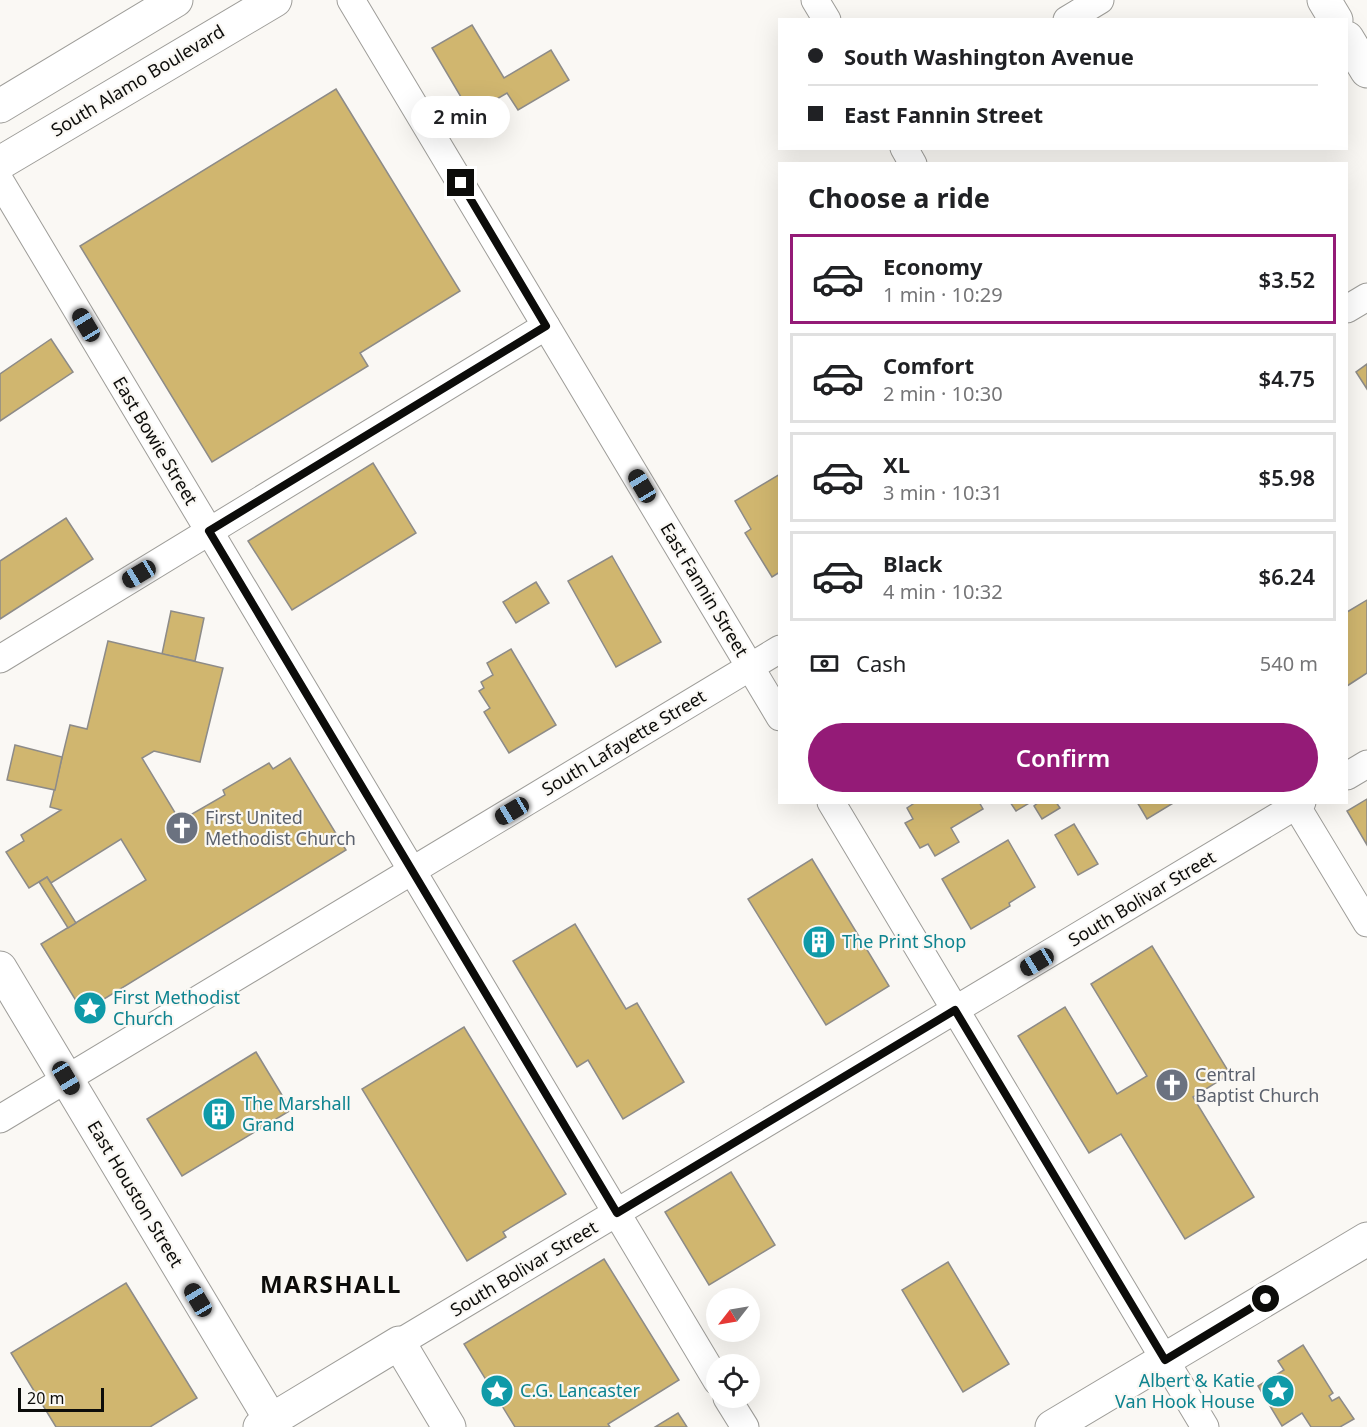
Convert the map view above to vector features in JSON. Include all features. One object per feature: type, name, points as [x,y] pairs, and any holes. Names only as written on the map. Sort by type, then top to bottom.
[{"type":"main road","points":[[0,106],[176,0]]},
{"type":"main road","name":"South Alamo Boulevard","points":[[0,163],[275,0]]},
{"type":"main road","points":[[1324,0],[1335,18]]},
{"type":"main road","points":[[1348,40],[1367,70]]},
{"type":"main road","name":"East Houston Street","points":[[0,968],[265,1424]]},
{"type":"main road","points":[[1052,1427],[1367,1239]]},
{"type":"main road","points":[[399,1343],[449,1427]]},
{"type":"main road","name":"South Bolivar Street","points":[[265,1424],[399,1343]]},
{"type":"street","name":"East Fannin Street","points":[[351,0],[778,714]]},
{"type":"street","points":[[815,0],[826,18]]},
{"type":"street","points":[[1070,18],[1100,0]]},
{"type":"street","name":"East Bowie Street","points":[[0,181],[706,1363]]},
{"type":"street","points":[[1348,308],[1367,297]]},
{"type":"street","points":[[0,659],[546,326]]},
{"type":"street","name":"South Lafayette Street","points":[[0,1119],[778,651]]},
{"type":"street","points":[[1348,775],[1367,764]]},
{"type":"street","points":[[832,804],[1205,1427]]},
{"type":"street","points":[[1297,804],[1367,924]]},
{"type":"street","name":"South Bolivar Street","points":[[399,1343],[1297,804]]},
{"type":"street","points":[[733,1408],[745,1427]]},
{"type":"building","points":[[472,25],[504,78],[551,50],[569,80],[518,110],[507,93],[471,114],[432,48]]},
{"type":"building","points":[[336,89],[460,291],[360,353],[368,366],[212,462],[80,246]]},
{"type":"building","points":[[51,339],[73,372],[0,421],[0,374]]},
{"type":"building","points":[[1367,364],[1367,389],[1356,372]]},
{"type":"building","points":[[373,463],[416,533],[292,610],[248,541]]},
{"type":"building","points":[[778,475],[778,573],[772,577],[745,533],[751,529],[735,501]]},
{"type":"building","points":[[66,518],[93,559],[0,619],[0,561]]},
{"type":"building","points":[[612,556],[661,642],[616,667],[568,581]]},
{"type":"building","points":[[536,582],[549,603],[516,623],[503,602]]},
{"type":"building","points":[[1367,600],[1367,673],[1348,685],[1348,611]]},
{"type":"building","points":[[171,611],[204,618],[195,661],[162,654]]},
{"type":"building","name":"First United Methodist Church","points":[[108,641],[223,668],[200,762],[154,751],[142,758],[180,821],[225,795],[223,790],[269,763],[273,769],[290,758],[346,850],[83,1012],[41,944],[146,880],[121,839],[51,883],[47,877],[29,888],[6,852],[24,841],[21,835],[61,810],[50,807],[70,725],[87,729]]},
{"type":"building","points":[[511,649],[556,725],[509,753],[484,712],[490,708],[479,691],[484,688],[481,682],[493,675],[487,663]]},
{"type":"building","points":[[15,745],[62,757],[55,790],[7,780]]},
{"type":"building","points":[[1367,799],[1367,845],[1347,811]]},
{"type":"building","points":[[913,804],[980,804],[983,809],[951,828],[959,842],[935,856],[928,844],[920,848],[905,823],[913,819],[907,808]]},
{"type":"building","points":[[1011,804],[1028,804],[1016,811]]},
{"type":"building","points":[[1057,804],[1060,808],[1042,819],[1034,806]]},
{"type":"building","points":[[1138,804],[1172,804],[1147,819]]},
{"type":"building","points":[[1074,824],[1098,864],[1078,875],[1055,835]]},
{"type":"building","points":[[1008,840],[1035,887],[1009,903],[1010,906],[971,929],[942,879]]},
{"type":"building","name":"The Print Shop","points":[[812,859],[889,986],[826,1025],[748,899]]},
{"type":"building","points":[[47,877],[76,923],[68,928],[39,882]]},
{"type":"building","points":[[575,924],[626,1009],[637,1003],[684,1082],[623,1119],[588,1060],[577,1067],[513,961]]},
{"type":"building","name":"Central Baptist Church","points":[[1152,946],[1230,1074],[1193,1097],[1254,1197],[1185,1239],[1121,1134],[1089,1153],[1018,1036],[1065,1007],[1117,1094],[1147,1076],[1091,984]]},
{"type":"building","points":[[464,1027],[566,1194],[503,1232],[506,1237],[467,1261],[362,1089]]},
{"type":"building","name":"The Marshall Grand","points":[[256,1052],[291,1110],[182,1176],[147,1119]]},
{"type":"building","points":[[731,1172],[775,1245],[709,1285],[665,1212]]},
{"type":"building","points":[[604,1259],[679,1380],[608,1424],[610,1427],[515,1427],[464,1344]]},
{"type":"building","points":[[948,1262],[1009,1364],[963,1392],[902,1290]]},
{"type":"building","points":[[126,1283],[197,1398],[150,1427],[56,1427],[11,1353]]},
{"type":"building","points":[[1303,1345],[1333,1393],[1329,1396],[1332,1401],[1339,1397],[1354,1419],[1340,1427],[1311,1427],[1302,1413],[1282,1426],[1258,1386],[1284,1370],[1278,1361]]},
{"type":"building","points":[[678,1413],[687,1427],[655,1427]]},
{"type":"place","name":"First United Methodist Church","points":[[182,828]]},
{"type":"place","name":"The Print Shop","points":[[819,942]]},
{"type":"place","name":"First Methodist Church","points":[[90,1008]]},
{"type":"place","name":"Central Baptist Church","points":[[1172,1085]]},
{"type":"place","name":"The Marshall Grand","points":[[219,1114]]},
{"type":"place","name":"C.G. Lancaster","points":[[497,1391]]},
{"type":"place","name":"Albert & Katie Van Hook House","points":[[1278,1391]]},
{"type":"district","name":"MARSHALL","points":[[331,1285]]},
{"type":"route","points":[[461,183],[546,326],[209,531],[617,1213],[955,1010],[1165,1360],[1266,1299]]}]
